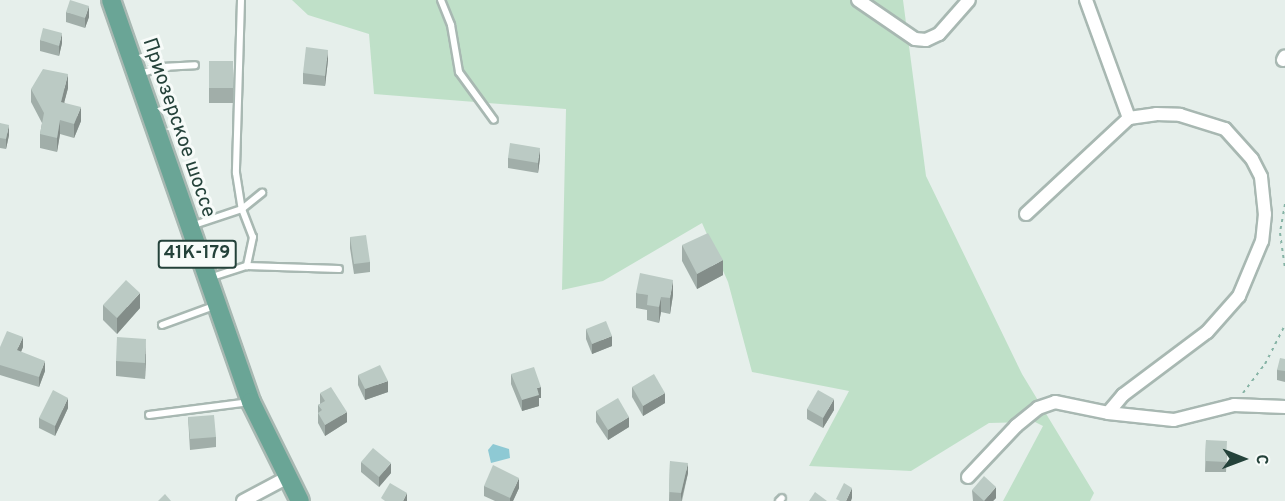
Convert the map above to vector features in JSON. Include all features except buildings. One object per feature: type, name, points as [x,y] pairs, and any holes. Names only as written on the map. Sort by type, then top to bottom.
[{"type":"main road","name":"Приозерское шоссе","points":[[111,0],[187,227],[251,402],[286,478],[300,501]]},
{"type":"street","points":[[858,0],[915,39],[926,40],[939,34],[969,0]]},
{"type":"street","points":[[1086,0],[1129,118]]},
{"type":"street","points":[[1026,214],[1129,118],[1180,115],[1225,129],[1239,142],[1261,177],[1265,214],[1257,261],[1239,297],[1207,332],[1123,395],[1108,413]]},
{"type":"street","points":[[968,477],[1038,408],[1055,402],[1108,413],[1174,420],[1234,405],[1285,406]]},
{"type":"street","points":[[243,501],[286,478]]},
{"type":"lane","points":[[241,0],[236,173],[242,209],[253,237],[247,266]]},
{"type":"lane","points":[[441,0],[450,25],[459,72],[494,120]]},
{"type":"lane","points":[[136,76],[162,67],[195,65]]},
{"type":"lane","points":[[187,227],[242,209],[262,193]]},
{"type":"lane","points":[[206,279],[247,266],[339,269]]},
{"type":"lane","points":[[162,325],[215,306]]},
{"type":"lane","points":[[149,416],[251,402]]},
{"type":"path","points":[[1285,204],[1280,233],[1285,268]]},
{"type":"path","points":[[1234,405],[1265,364],[1285,325]]},
{"type":"green space","points":[[292,0],[903,0],[926,176],[1022,374],[1094,493],[1090,501],[1003,501],[1043,426],[1035,422],[989,423],[911,471],[809,466],[849,391],[752,372],[728,282],[702,223],[603,281],[562,290],[566,109],[374,94],[369,34],[308,15]]},
{"type":"water","points":[[493,444],[509,449],[510,458],[491,463],[488,450]]}]
